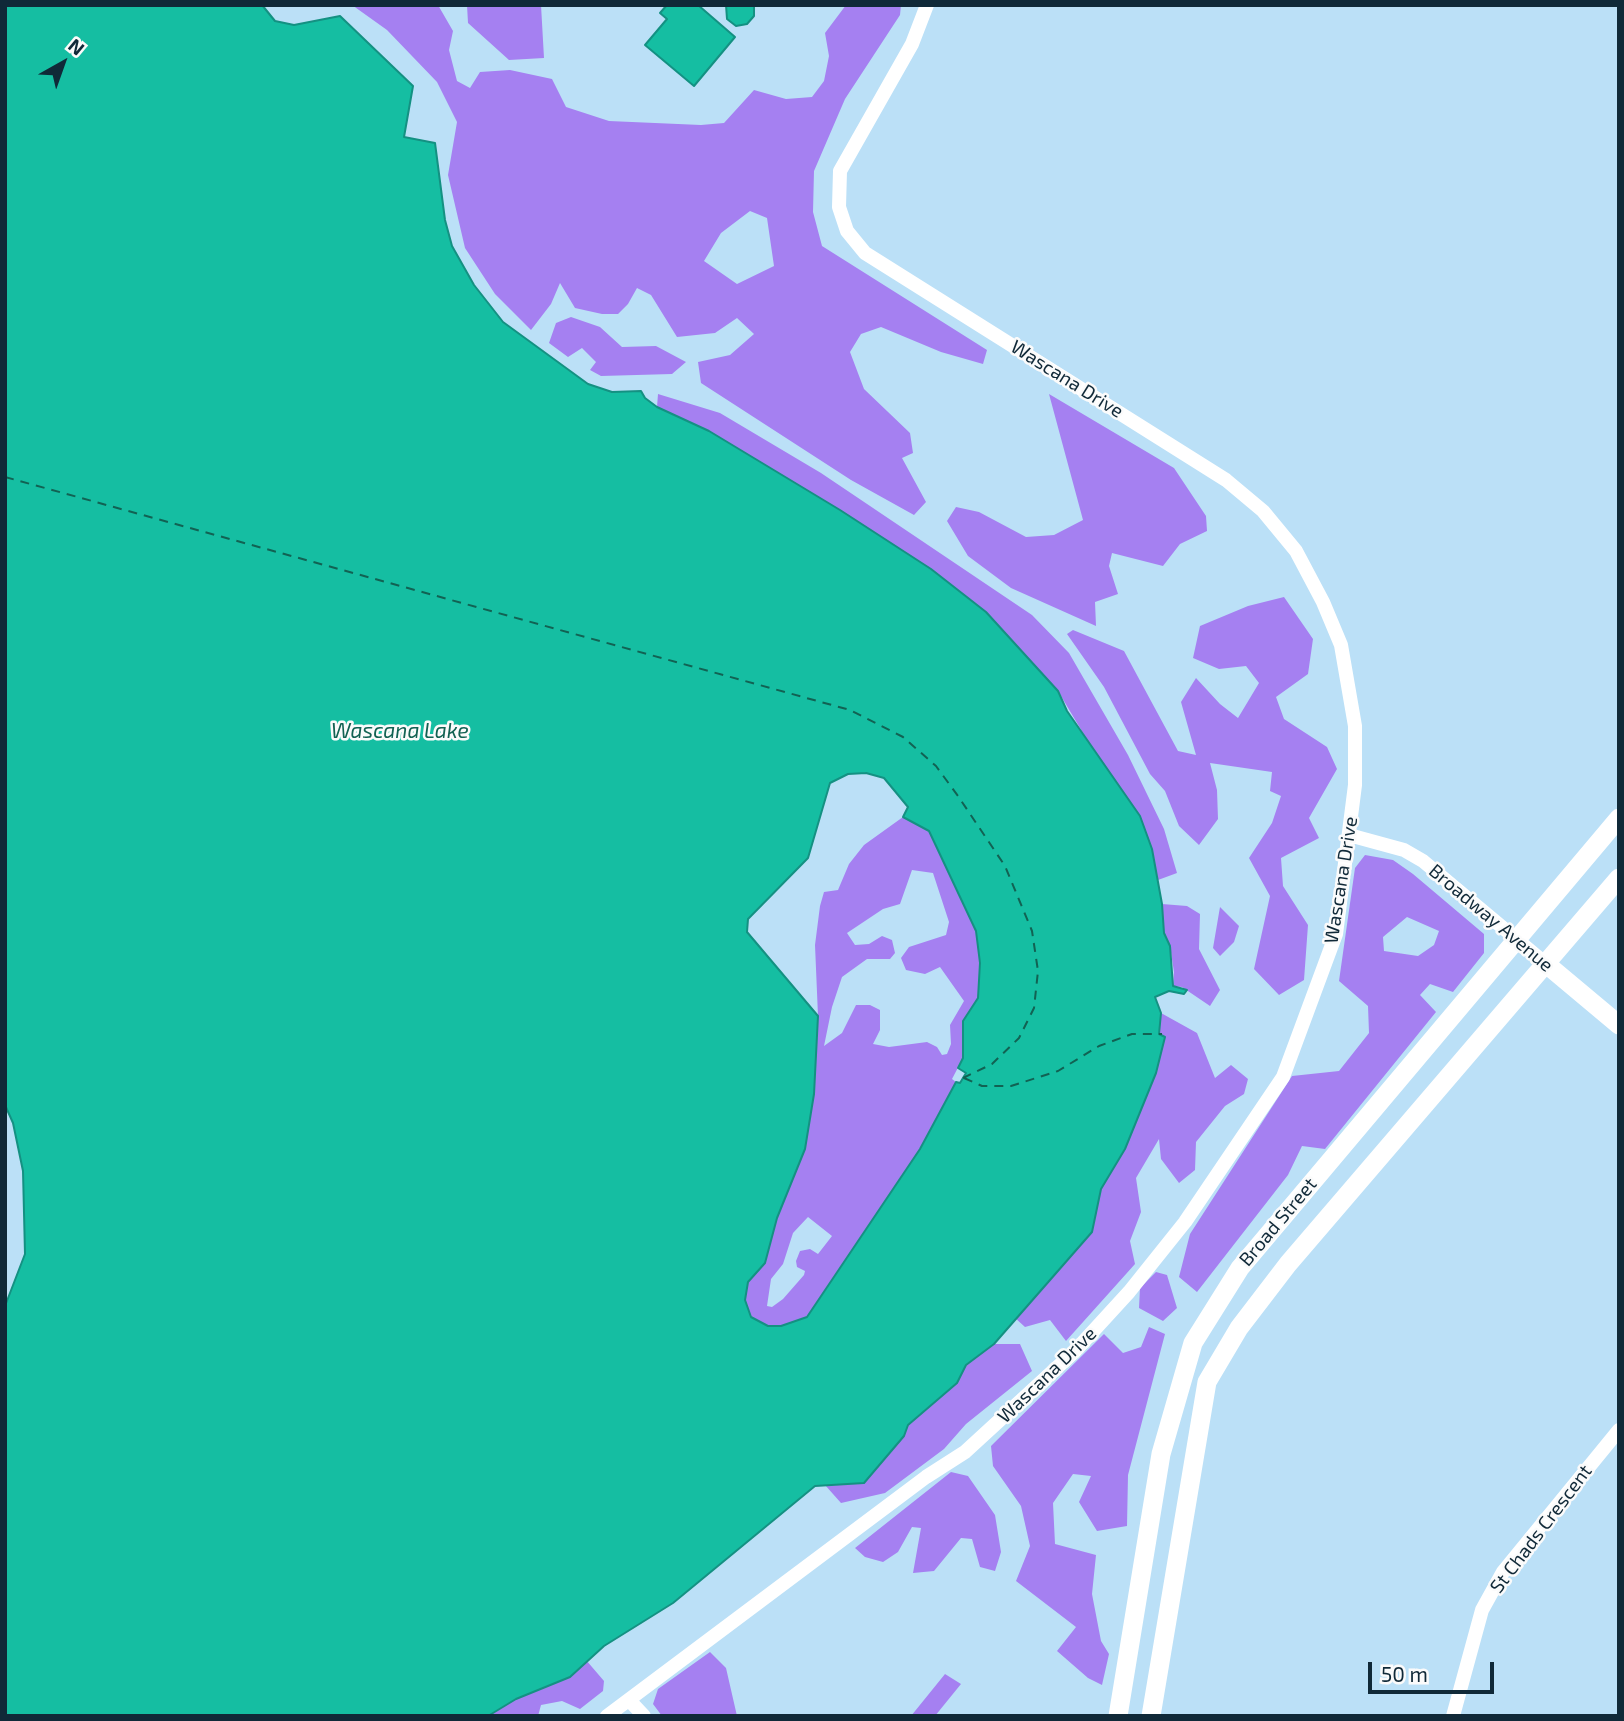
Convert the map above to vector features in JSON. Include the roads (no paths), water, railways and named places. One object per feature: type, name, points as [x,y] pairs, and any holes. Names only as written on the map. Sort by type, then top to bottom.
[{"type":"main road","name":"Broad Street","points":[[1118,1716],[1161,1454],[1193,1343],[1240,1268],[1619,818]]},
{"type":"main road","name":"Broad Street","points":[[1151,1716],[1207,1382],[1239,1328],[1288,1264],[1619,878]]},
{"type":"main road","name":"Broadway Avenue","points":[[1545,963],[1619,1025]]},
{"type":"street","name":"Wascana Drive","points":[[607,1716],[926,1477],[965,1452],[1075,1352],[1129,1292],[1185,1222],[1283,1077],[1336,934],[1355,785],[1355,726],[1341,645],[1323,602],[1288,541],[1263,511],[1226,480],[865,253],[847,231],[839,207],[840,171],[912,44],[927,5]]},
{"type":"street","name":"Broadway Avenue","points":[[1349,835],[1404,850],[1423,861],[1545,963]]},
{"type":"street","name":"St Chads Crescent","points":[[1452,1716],[1481,1612],[1503,1572],[1619,1430]]},
{"type":"street","points":[[629,1699],[644,1716]]},
{"type":"water","name":"Wascana Lake","points":[[5,5],[262,5],[275,21],[294,25],[340,16],[413,86],[404,137],[435,143],[445,220],[452,246],[474,285],[503,322],[588,384],[612,392],[641,391],[645,398],[657,407],[709,431],[931,569],[986,612],[1058,691],[1067,711],[1140,816],[1152,849],[1162,904],[1164,933],[1170,946],[1173,986],[1187,990],[1184,994],[1169,991],[1155,997],[1161,1013],[1159,1034],[1165,1037],[1156,1073],[1125,1149],[1101,1189],[1092,1232],[994,1344],[966,1365],[957,1383],[908,1425],[904,1436],[864,1483],[815,1486],[673,1603],[604,1646],[570,1677],[516,1699],[488,1716],[5,1716],[5,1306],[25,1254],[23,1171],[13,1123],[5,1105]],"holes":[[[866,773],[884,778],[908,807],[903,817],[929,831],[976,931],[980,963],[978,998],[963,1021],[963,1058],[958,1068],[966,1073],[960,1083],[956,1082],[920,1149],[807,1317],[781,1326],[768,1326],[751,1317],[745,1300],[748,1282],[765,1263],[777,1218],[805,1149],[814,1094],[818,1016],[747,932],[748,919],[808,858],[830,783],[848,774]]]},
{"type":"water","points":[[667,5],[698,5],[735,37],[694,86],[645,45],[667,19],[660,13]]},
{"type":"water","points":[[726,5],[754,5],[754,16],[747,24],[736,26],[727,19]]}]
